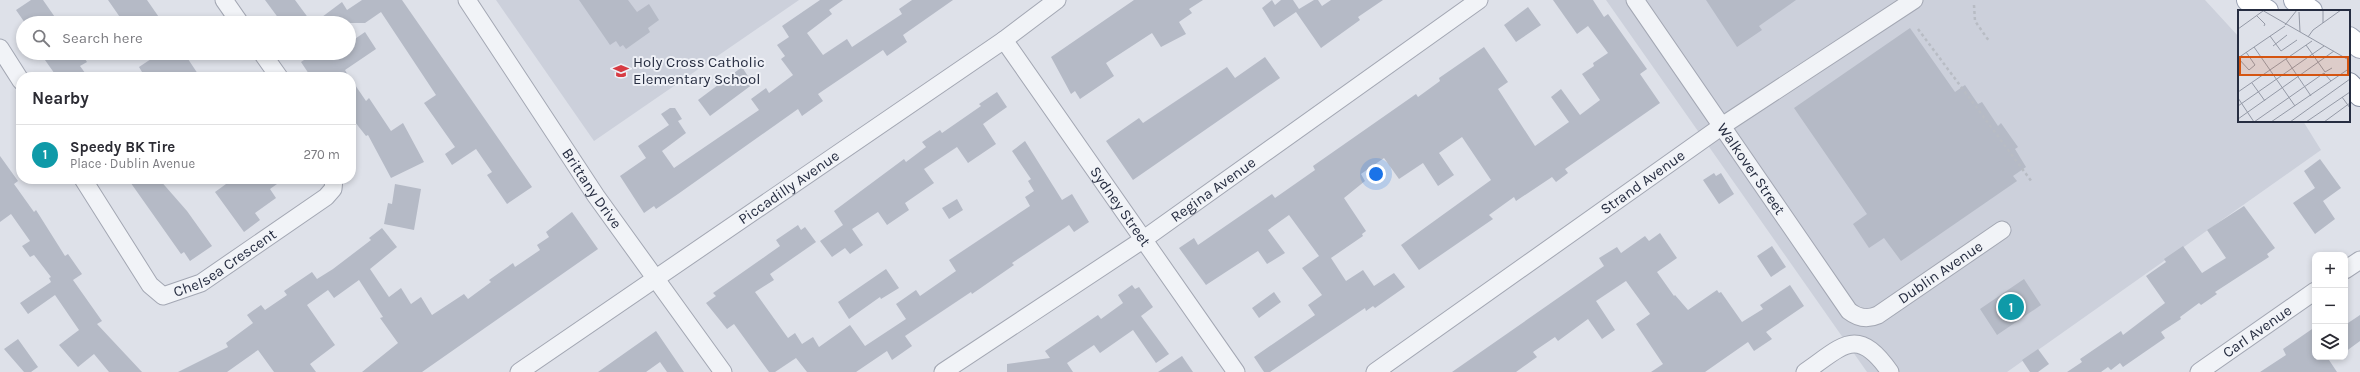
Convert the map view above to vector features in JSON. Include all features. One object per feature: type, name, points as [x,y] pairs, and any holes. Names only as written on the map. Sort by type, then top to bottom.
[{"type":"main road","points":[[2248,0],[2265,10]]},
{"type":"main road","points":[[2295,0],[2310,10]]},
{"type":"main road","points":[[2350,39],[2360,47]]},
{"type":"main road","points":[[2350,74],[2360,82]]},
{"type":"main road","points":[[2350,85],[2360,95]]},
{"type":"street","points":[[224,0],[235,16]]},
{"type":"street","name":"Brittany Drive","points":[[467,0],[596,196],[723,372]]},
{"type":"street","name":"Piccadilly Avenue","points":[[519,372],[656,280],[1004,40],[1057,0]]},
{"type":"street","name":"Regina Avenue","points":[[943,372],[1144,239],[1479,0]]},
{"type":"street","name":"Walkover Street","points":[[1635,0],[1848,311],[1856,316],[1864,318],[1878,315]]},
{"type":"street","name":"Strand Avenue","points":[[1375,372],[1722,126],[1914,0]]},
{"type":"street","name":"Sydney Street","points":[[1004,40],[1236,372]]},
{"type":"street","points":[[0,48],[16,73]]},
{"type":"street","points":[[267,60],[275,72]]},
{"type":"street","name":"Chelsea Crescent","points":[[86,184],[150,285],[163,296],[202,283],[326,197],[333,189],[334,184]]},
{"type":"street","name":"Dublin Avenue","points":[[1878,315],[2002,230]]},
{"type":"street","points":[[2348,268],[2360,260]]},
{"type":"street","name":"Carl Avenue","points":[[2199,372],[2312,293]]},
{"type":"street","points":[[1805,372],[1843,346],[1853,344],[1868,347],[1877,353],[1890,372]]},
{"type":"path","points":[[1974,5],[1975,21],[1989,41]]},
{"type":"path","points":[[1918,29],[2032,182]]},
{"type":"shaded area","name":"Holy Cross Catholic Elementary School","points":[[496,0],[799,0],[594,141]]},
{"type":"shaded area","points":[[1606,0],[2205,0],[2238,36],[2238,122],[2304,122],[2321,150],[2007,372],[1867,372]]},
{"type":"building","points":[[31,0],[43,0],[54,16],[20,16],[16,10]]},
{"type":"building","points":[[108,0],[147,0],[158,16],[119,16]]},
{"type":"building","points":[[265,0],[295,0],[307,16],[277,16]]},
{"type":"building","points":[[362,0],[402,0],[532,187],[507,204],[487,175],[492,172],[476,149],[452,165],[445,154],[455,147],[424,103],[436,95],[381,12],[365,23],[356,23],[356,16],[323,16],[342,2],[347,10]]},
{"type":"building","points":[[579,0],[628,0],[637,12],[649,4],[659,20],[648,28],[650,32],[626,49],[623,45],[620,47],[616,41],[610,45]]},
{"type":"building","points":[[820,0],[843,0],[829,10],[832,14],[807,33],[823,55],[847,39],[852,47],[902,14],[899,9],[912,0],[953,0],[903,35],[907,42],[887,56],[883,50],[818,94],[823,101],[802,116],[798,109],[656,209],[654,206],[644,213],[620,176],[646,158],[638,146],[669,125],[661,114],[670,108],[675,108],[682,119],[678,121],[686,133],[662,151],[674,168],[759,110],[751,99],[766,88],[769,93],[793,75],[781,59],[785,56],[777,45],[789,37],[782,26]]},
{"type":"building","points":[[1134,0],[1203,0],[1189,9],[1192,13],[1179,22],[1186,34],[1161,47],[1152,33],[1106,63],[1114,76],[1080,99],[1075,91],[1071,94],[1051,57]]},
{"type":"building","points":[[1272,0],[1275,5],[1281,0],[1293,0],[1299,9],[1314,0],[1318,0],[1322,6],[1331,0],[1383,0],[1358,17],[1360,20],[1321,48],[1296,12],[1274,27],[1262,8]]},
{"type":"building","points":[[1553,0],[1593,0],[1604,17],[1608,14],[1647,69],[1640,74],[1660,103],[1565,169],[1568,173],[1556,182],[1552,177],[1516,201],[1514,197],[1489,215],[1493,219],[1419,270],[1401,245],[1491,180],[1462,137],[1439,153],[1454,175],[1438,186],[1423,163],[1399,179],[1384,158],[1361,174],[1365,181],[1344,198],[1366,231],[1362,234],[1363,236],[1331,258],[1346,281],[1363,270],[1374,286],[1394,273],[1405,287],[1375,308],[1373,306],[1366,311],[1365,308],[1270,372],[1264,372],[1254,357],[1315,315],[1308,305],[1322,295],[1302,268],[1319,256],[1289,215],[1268,230],[1285,253],[1267,264],[1258,251],[1206,285],[1179,248],[1194,238],[1198,245],[1272,194],[1275,198],[1315,170],[1313,166],[1416,94],[1418,97],[1440,81],[1439,78],[1484,47],[1508,82],[1498,89],[1535,146],[1569,122],[1551,97],[1561,89],[1580,115],[1600,100],[1582,74],[1594,66],[1593,63],[1608,53],[1588,26],[1577,34]]},
{"type":"building","points":[[1706,0],[1796,0],[1759,26],[1762,30],[1737,47]]},
{"type":"building","points":[[1528,7],[1541,25],[1516,42],[1504,25]]},
{"type":"building","points":[[1910,28],[1955,92],[1965,85],[1978,104],[1982,102],[1998,126],[2001,123],[2018,147],[2015,149],[2026,167],[2013,176],[2017,181],[1901,261],[1884,238],[1869,248],[1853,224],[1867,214],[1794,108]]},
{"type":"building","points":[[365,32],[376,49],[345,70],[346,72],[308,72],[301,62],[304,60],[356,60],[356,38]]},
{"type":"building","points":[[1265,57],[1280,78],[1133,180],[1106,141],[1139,118],[1143,123],[1227,67],[1235,78]]},
{"type":"building","points":[[45,60],[86,60],[87,62],[80,66],[84,72],[53,72]]},
{"type":"building","points":[[150,60],[189,60],[197,72],[142,72],[139,67]]},
{"type":"building","points":[[742,67],[753,84],[710,116],[698,100]]},
{"type":"building","points":[[356,86],[366,101],[369,98],[391,131],[403,123],[424,162],[391,178],[368,135],[366,136],[356,123]]},
{"type":"building","points":[[997,92],[1007,107],[983,124],[996,144],[968,163],[957,147],[924,169],[934,183],[905,203],[909,210],[887,225],[878,212],[852,229],[863,245],[850,254],[845,248],[832,257],[820,241],[843,225],[834,211],[904,159],[906,162],[926,147],[922,142],[940,130],[942,133],[981,106],[979,104]]},
{"type":"building","points":[[1025,141],[1062,200],[1072,194],[1089,222],[1074,232],[1069,225],[1012,263],[1014,265],[972,294],[971,292],[905,336],[912,346],[892,360],[887,351],[856,372],[807,372],[796,358],[775,372],[769,372],[734,324],[727,329],[706,303],[716,296],[713,293],[780,246],[776,240],[798,225],[801,230],[805,227],[816,242],[770,274],[774,280],[755,292],[788,338],[795,333],[802,344],[813,337],[819,347],[850,325],[865,346],[906,319],[896,304],[916,290],[920,296],[956,271],[949,260],[1030,206],[1025,197],[1034,191],[1028,181],[1031,179],[1012,151]]},
{"type":"building","points":[[0,156],[16,178],[16,182],[14,184],[34,212],[36,210],[65,256],[68,254],[82,274],[73,280],[102,321],[97,324],[142,372],[109,372],[94,354],[78,367],[59,345],[79,330],[55,295],[28,314],[20,303],[51,282],[49,278],[51,277],[34,255],[30,257],[22,246],[30,241],[11,214],[0,222]]},
{"type":"building","points":[[2320,159],[2341,188],[2323,201],[2335,219],[2315,234],[2293,203],[2315,188],[2304,171]]},
{"type":"building","points":[[1714,173],[1716,176],[1721,173],[1734,194],[1719,204],[1703,180]]},
{"type":"building","points":[[132,184],[163,184],[187,211],[212,246],[190,261],[184,252],[181,254]]},
{"type":"building","points":[[226,184],[277,184],[270,189],[276,198],[255,213],[260,220],[244,232],[215,192]]},
{"type":"building","points":[[395,184],[421,189],[414,230],[384,224],[388,203],[392,204]]},
{"type":"building","points":[[957,199],[963,210],[949,219],[942,208]]},
{"type":"building","points":[[2244,206],[2275,248],[2267,254],[2269,257],[2215,292],[2217,294],[2201,305],[2199,303],[2180,317],[2181,319],[2161,332],[2165,338],[2123,367],[2120,363],[2111,370],[2108,367],[2101,372],[2067,372],[2082,362],[2080,359],[2121,331],[2123,335],[2165,303],[2146,276],[2166,262],[2164,259],[2183,246],[2202,273],[2226,258],[2207,230]]},
{"type":"building","points":[[572,212],[598,249],[422,372],[362,372],[398,343],[380,318],[383,317],[359,280],[334,298],[328,290],[307,305],[335,345],[310,364],[316,372],[274,372],[258,350],[227,372],[178,372],[228,347],[226,343],[253,323],[247,315],[261,305],[265,310],[287,295],[284,291],[312,272],[317,279],[333,269],[371,240],[369,238],[382,228],[397,247],[370,269],[389,297],[401,288],[411,304],[421,297],[432,315],[464,294],[468,299],[491,282],[489,280],[513,263],[515,267],[540,250],[537,245],[549,237],[546,232]]},
{"type":"building","points":[[1660,233],[1677,258],[1657,272],[1674,296],[1675,295],[1688,310],[1717,290],[1719,293],[1721,292],[1742,322],[1763,309],[1760,305],[1790,285],[1804,306],[1766,332],[1772,339],[1754,351],[1748,342],[1705,372],[1651,372],[1663,364],[1636,324],[1650,314],[1626,281],[1596,301],[1615,330],[1602,339],[1588,319],[1558,341],[1555,337],[1533,352],[1537,357],[1516,372],[1452,372],[1604,266],[1599,258],[1617,247],[1621,253],[1645,236],[1649,241]]},
{"type":"building","points":[[1772,246],[1786,267],[1771,277],[1757,256]]},
{"type":"building","points":[[886,269],[899,288],[881,299],[880,297],[849,319],[838,302]]},
{"type":"building","points":[[2024,279],[2041,305],[1997,335],[1980,309]]},
{"type":"building","points":[[1132,285],[1135,289],[1139,287],[1153,307],[1141,316],[1169,354],[1156,363],[1133,330],[1100,353],[1094,345],[1067,363],[1073,372],[1007,372],[1007,364],[1050,358],[1045,351],[1098,315],[1101,319],[1123,303],[1118,295]]},
{"type":"building","points":[[1274,292],[1281,302],[1259,318],[1252,308]]},
{"type":"building","points":[[2360,315],[2360,341],[2348,350],[2348,324]]},
{"type":"building","points":[[2312,329],[2312,360],[2329,360],[2337,372],[2260,372],[2286,355],[2283,349]]},
{"type":"building","points":[[656,331],[684,372],[667,372],[660,362],[646,372],[598,372]]},
{"type":"building","points":[[18,339],[38,367],[31,372],[24,372],[4,349]]},
{"type":"building","points":[[2038,349],[2049,364],[2038,372],[2030,372],[2022,360]]},
{"type":"building","points":[[1182,356],[1193,372],[1158,372]]},
{"type":"place","name":"Holy Cross Catholic Elementary School","points":[[621,71]]},
{"type":"place","name":"Speedy BK Tire","points":[[2011,307]]}]
